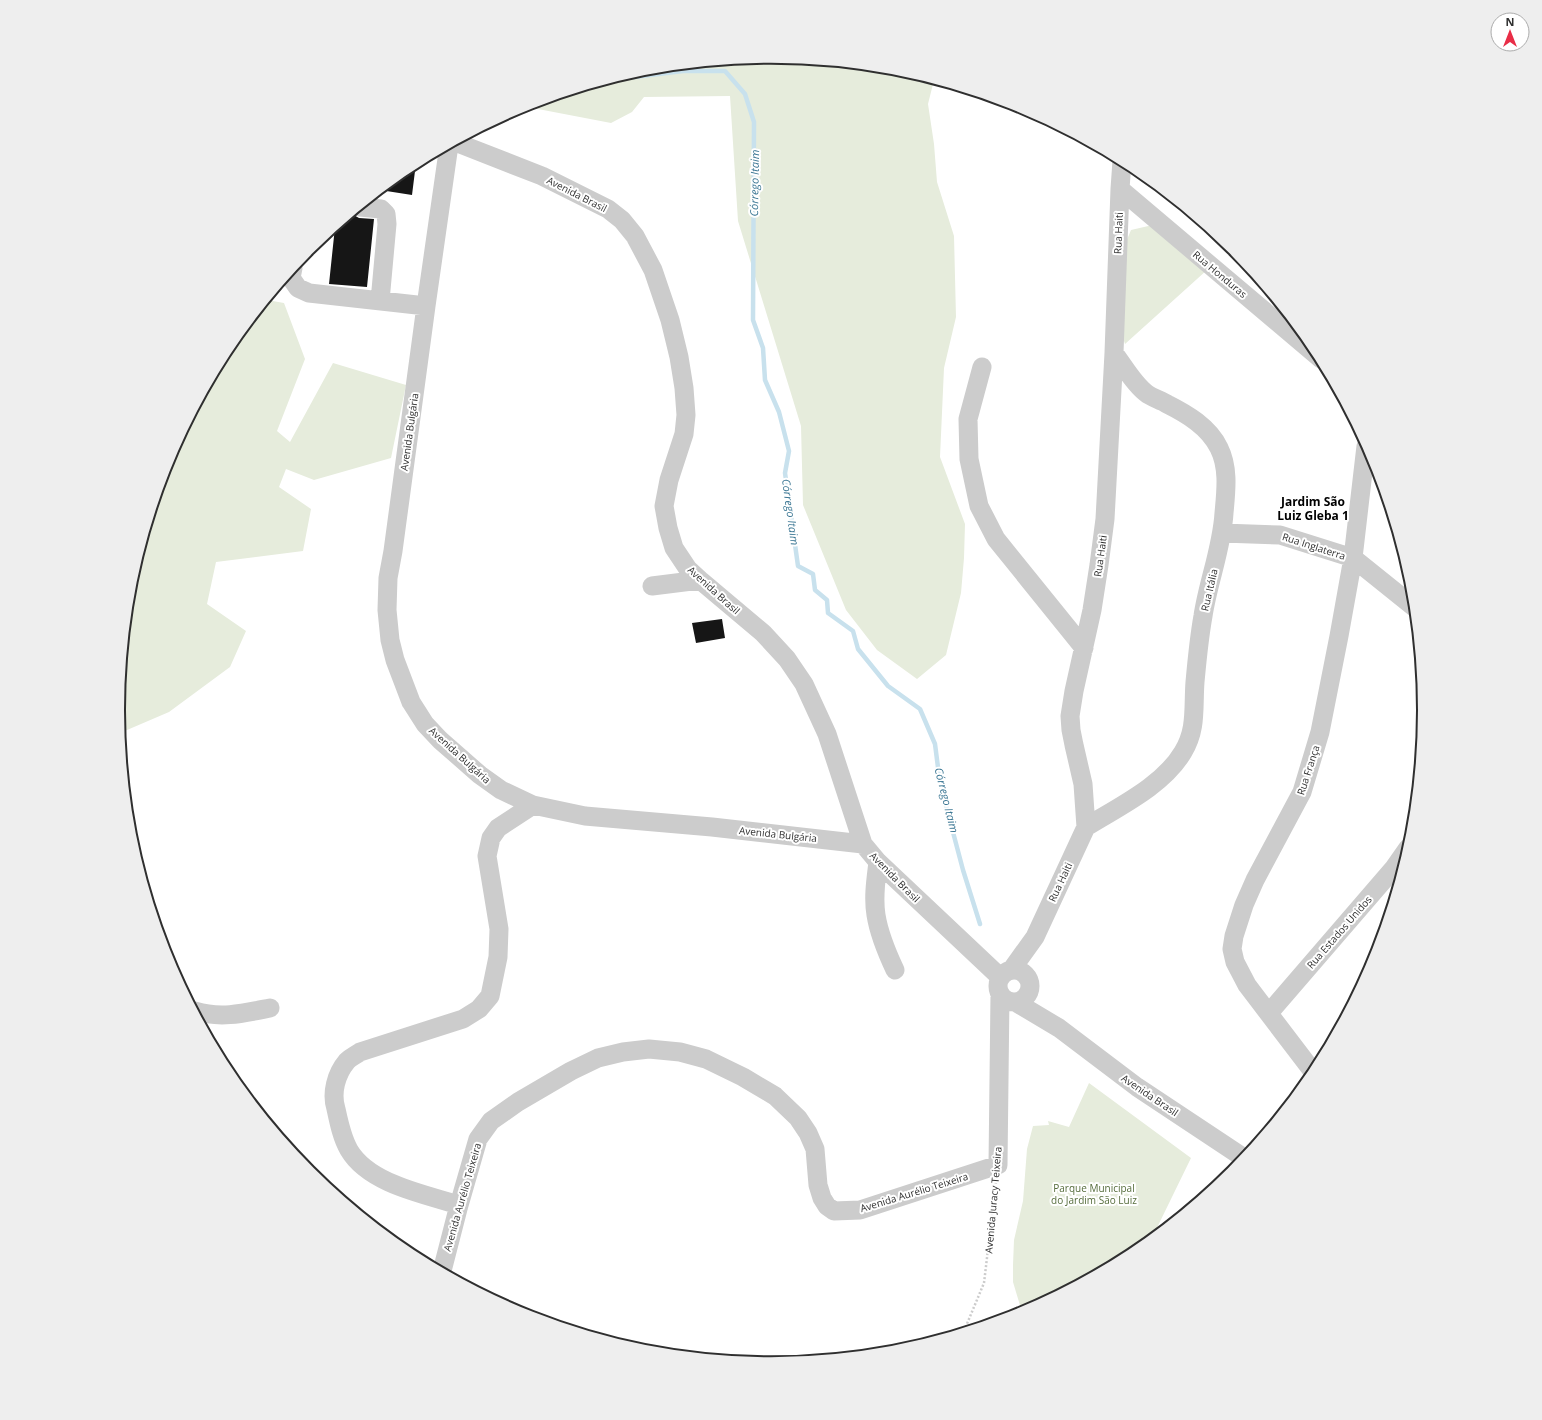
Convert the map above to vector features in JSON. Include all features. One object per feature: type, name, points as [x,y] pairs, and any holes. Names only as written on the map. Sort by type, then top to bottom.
[{"type":"street","name":"Avenida Brasil","points":[[461,144],[542,176],[608,209],[622,220],[635,236],[653,270],[670,320],[679,357],[684,388],[686,415],[684,434],[669,480],[664,506],[668,528],[674,548],[688,568],[700,580],[763,633],[787,659],[804,684],[827,734],[863,844],[878,862],[1004,980]]},
{"type":"street","name":"Avenida Bulgária","points":[[448,151],[388,578],[390,640],[395,660],[411,702],[425,724],[440,740],[480,775],[501,790],[533,805],[585,816],[863,844]]},
{"type":"street","name":"Rua Haiti","points":[[1004,980],[1035,937],[1086,828],[1083,784],[1071,730],[1070,716],[1099,565],[1105,519],[1122,168]]},
{"type":"street","name":"Rua Honduras","points":[[1120,189],[1306,348]]},
{"type":"street","points":[[365,207],[381,209],[386,214],[387,224],[380,301]]},
{"type":"street","points":[[291,277],[298,288],[309,293],[426,306]]},
{"type":"street","name":"Rua Itália","points":[[1086,828],[1156,782],[1173,767],[1184,751],[1194,727],[1195,683],[1203,616],[1222,533],[1224,514],[1226,471],[1224,459],[1210,434],[1200,424],[1146,393],[1114,353]]},
{"type":"street","points":[[982,367],[968,419],[969,459],[979,506],[996,539],[1084,648]]},
{"type":"street","name":"Rua França","points":[[1309,1067],[1247,985],[1235,962],[1232,949],[1234,936],[1244,905],[1255,880],[1302,792],[1320,732],[1339,636],[1352,558],[1366,458]]},
{"type":"street","name":"Rua Inglaterra","points":[[1222,533],[1280,535],[1352,558],[1408,602]]},
{"type":"street","points":[[652,586],[700,580]]},
{"type":"street","points":[[459,1205],[403,1188],[376,1175],[357,1162],[349,1149],[341,1130],[334,1102],[334,1090],[341,1070],[348,1060],[360,1052],[463,1019],[479,1009],[490,996],[498,957],[499,929],[487,856],[491,838],[498,828],[533,805]]},
{"type":"street","name":"Rua Estados Unidos","points":[[1269,1013],[1399,861]]},
{"type":"street","points":[[878,862],[875,885],[876,914],[886,952],[895,970]]},
{"type":"street","name":"Rua Haiti","points":[[1031,987],[1035,937]]},
{"type":"street","points":[[1020,970],[1028,975],[1031,987],[1027,998],[1017,1002],[1004,1000],[1004,980],[1020,970]]},
{"type":"street","name":"Avenida Juracy Teixeira","points":[[998,1165],[1004,980]]},
{"type":"street","name":"Avenida Brasil","points":[[1031,987],[1059,1028]]},
{"type":"street","name":"Avenida Brasil","points":[[1017,1002],[1059,1028],[1136,1087],[1239,1155]]},
{"type":"street","points":[[201,1013],[206,1015],[234,1015],[270,1008]]},
{"type":"street","name":"Avenida Aurélio Teixeira","points":[[443,1266],[478,1140],[491,1121],[518,1102],[571,1070],[598,1058],[623,1052],[649,1049],[680,1052],[706,1059],[743,1077],[775,1096],[798,1118],[808,1133],[815,1149],[818,1185],[822,1198],[827,1206],[834,1210],[860,1210],[998,1165]]},
{"type":"path","name":"Avenida Juracy Teixeira","points":[[966,1326],[984,1282],[998,1165]]},
{"type":"green space","points":[[729,65],[813,65],[897,76],[933,85],[928,104],[934,144],[937,182],[954,236],[956,317],[944,368],[940,457],[965,524],[961,593],[946,655],[917,679],[877,650],[846,610],[803,505],[801,426],[738,221],[730,96],[644,97],[632,112],[611,123],[536,108],[563,98],[645,76]]},
{"type":"green space","points":[[1157,224],[1207,270],[1125,344],[1118,323],[1126,242],[1131,230]]},
{"type":"green space","points":[[271,301],[284,303],[305,359],[277,431],[290,442],[333,363],[406,385],[391,458],[314,480],[286,469],[279,487],[311,509],[303,551],[216,562],[207,604],[246,631],[230,667],[169,712],[125,731],[126,668],[137,584],[147,543],[159,502],[174,463],[192,424],[212,387],[234,351]]},
{"type":"green space","name":"Parque Municipal do Jardim São Luiz","points":[[1089,1083],[1191,1158],[1157,1228],[1130,1247],[1094,1269],[1057,1289],[1020,1306],[1013,1282],[1014,1240],[1023,1201],[1027,1149],[1033,1126],[1049,1125],[1048,1121],[1069,1127]]},
{"type":"building","points":[[415,171],[412,195],[386,191]]},
{"type":"building","points":[[355,216],[359,218],[374,219],[367,287],[329,284],[334,234]]},
{"type":"building","points":[[722,619],[725,638],[696,643],[692,623]]},
{"type":"waterway","name":"Córrego Itaim","points":[[661,74],[683,71],[725,71],[745,94],[754,122],[753,320],[763,348],[765,380],[779,412],[789,451],[785,473],[798,566],[813,574],[815,590],[827,600],[828,613],[853,631],[858,649],[888,686],[920,709],[935,744],[940,783],[963,870],[980,924]]},
{"type":"district","name":"Jardim São Luiz Gleba 1","points":[[1313,508]]}]
